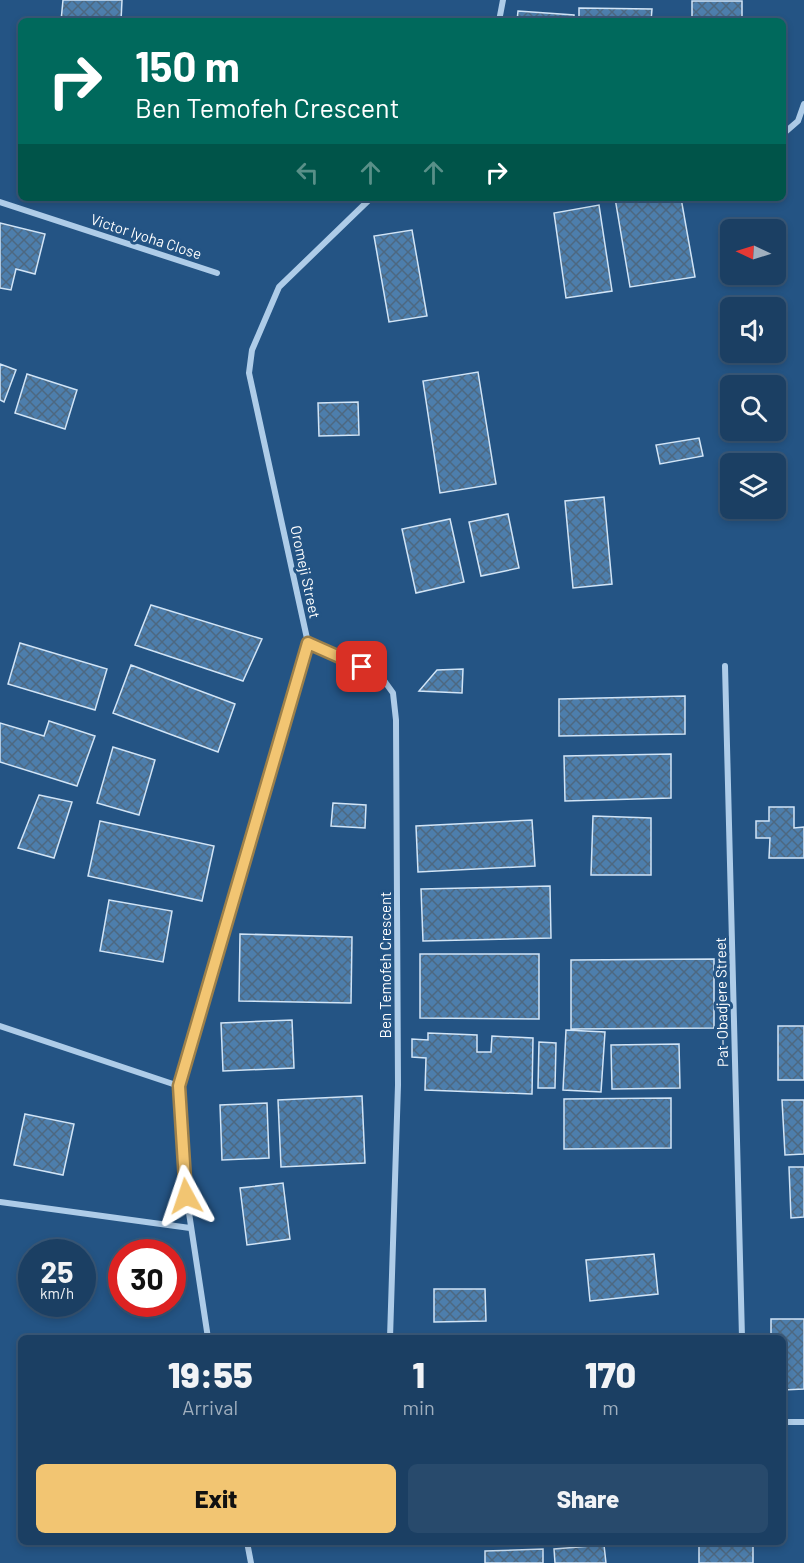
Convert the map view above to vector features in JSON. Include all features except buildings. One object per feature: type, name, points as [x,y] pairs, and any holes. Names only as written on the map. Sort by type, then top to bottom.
[{"type":"street","points":[[500,18],[503,0]]},
{"type":"street","points":[[786,131],[798,121],[804,104]]},
{"type":"street","name":"Oromeji Street","points":[[208,1335],[184,1180],[179,1086],[308,643],[249,373],[252,350],[279,287],[367,201]]},
{"type":"street","name":"Victor Iyoha Close","points":[[0,202],[217,273]]},
{"type":"street","name":"Ben Temofeh Crescent","points":[[308,643],[380,675],[393,693],[396,720],[398,1085],[390,1335]]},
{"type":"street","name":"Pat-Obadjere Street","points":[[725,666],[742,1335]]},
{"type":"street","points":[[0,1026],[179,1086]]},
{"type":"street","points":[[0,1202],[190,1228]]},
{"type":"street","points":[[786,1422],[804,1422]]},
{"type":"street","points":[[248,1545],[251,1563]]},
{"type":"route","points":[[186,1196],[179,1086],[308,643],[362,667]]}]
